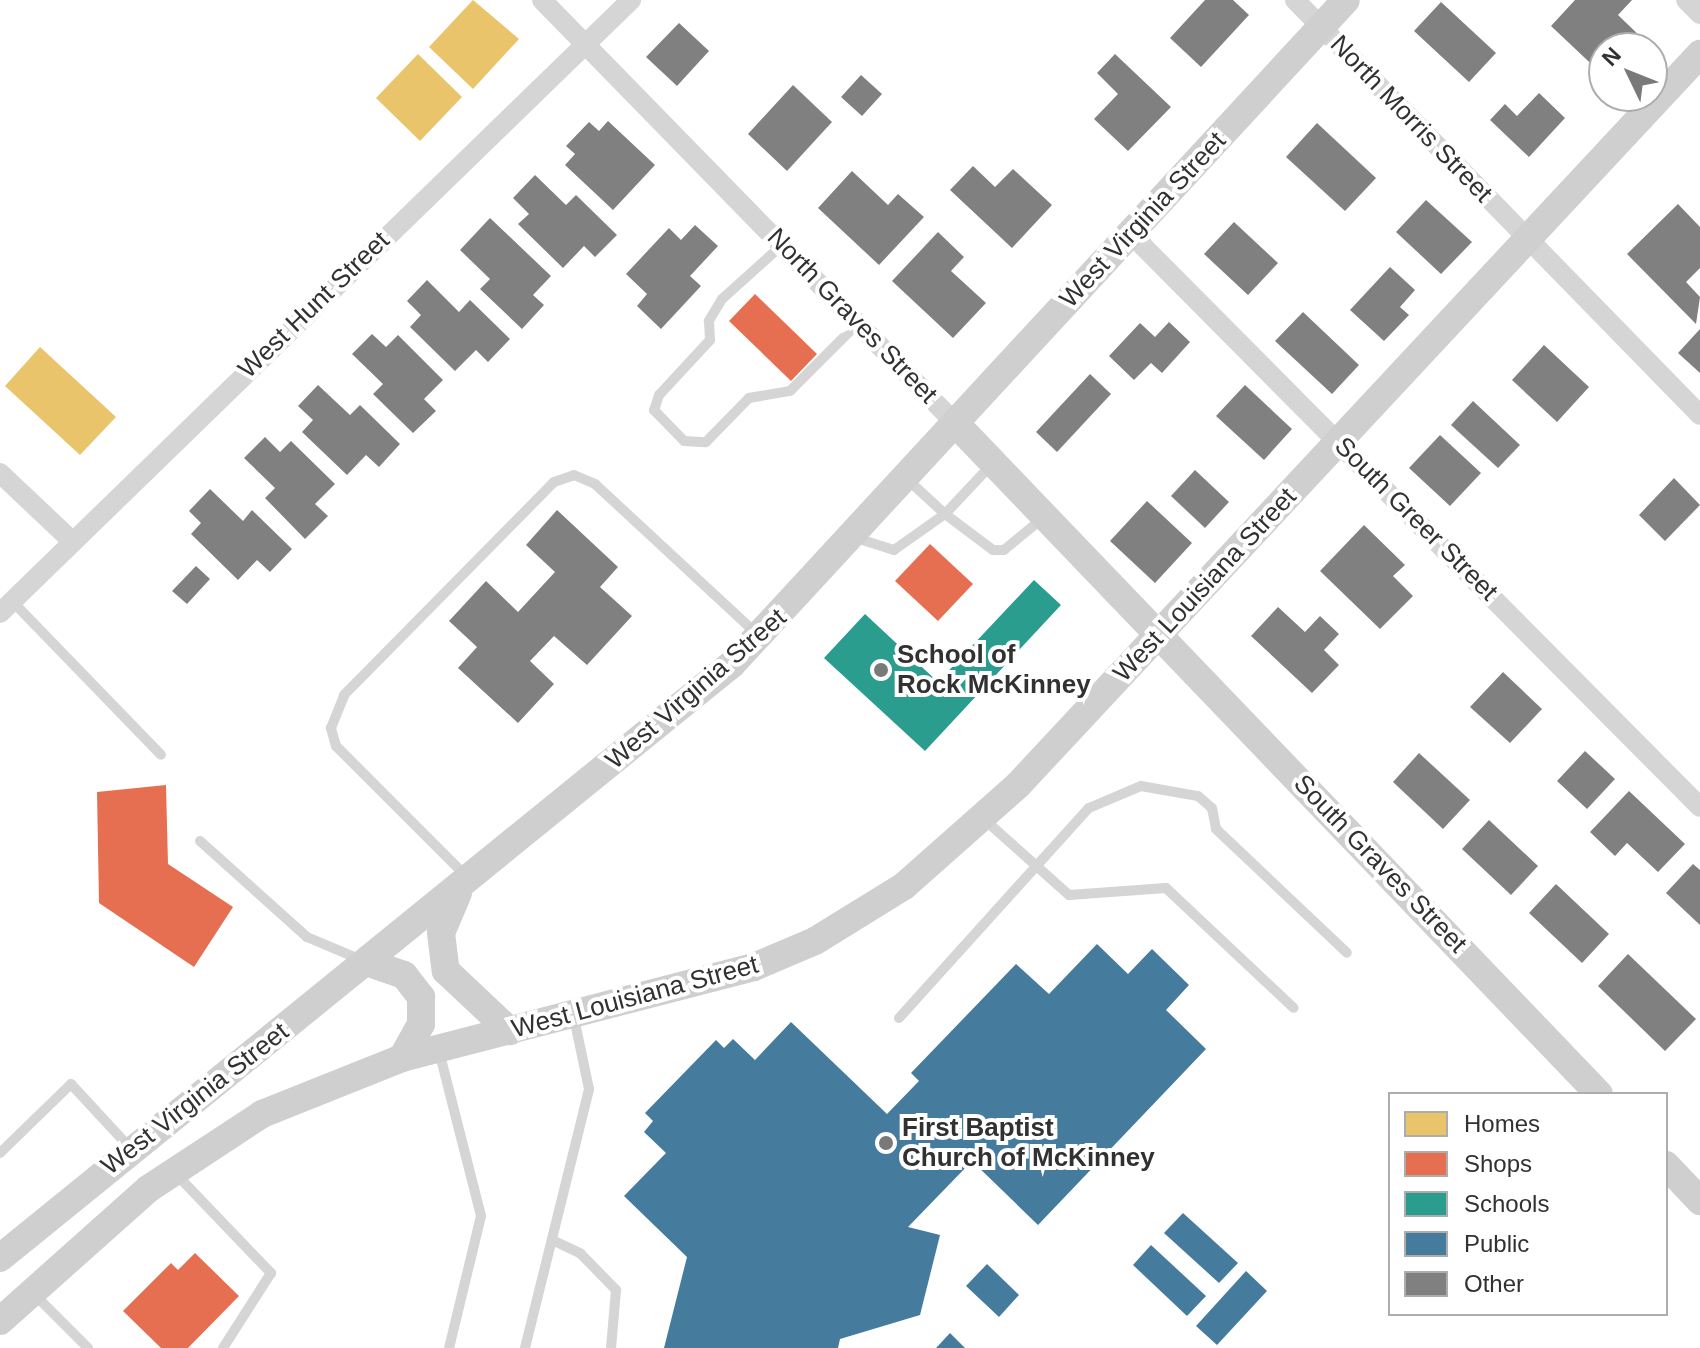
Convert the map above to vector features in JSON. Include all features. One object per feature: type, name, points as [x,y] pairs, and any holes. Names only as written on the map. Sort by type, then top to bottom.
[{"type":"main road","name":"West Virginia Street","points":[[0,1258],[130,1148],[369,963],[760,637],[1346,0]]},
{"type":"main road","name":"West Louisiana Street","points":[[0,1320],[173,1171],[262,1114],[402,1058],[574,1018],[727,975],[815,941],[904,886],[984,819],[1700,54]]},
{"type":"main road","name":"North Graves Street","points":[[957,425],[1159,634]]},
{"type":"main road","name":"South Graves Street","points":[[1159,634],[1597,1092]]},
{"type":"main road","points":[[465,884],[441,933],[446,971],[510,1031]]},
{"type":"main road","points":[[369,963],[404,975],[421,997],[421,1024],[402,1058]]},
{"type":"main road","points":[[1668,1167],[1700,1201]]},
{"type":"street","name":"North Graves Street","points":[[542,0],[957,425]]},
{"type":"street","name":"West Hunt Street","points":[[6,607],[631,0]]},
{"type":"street","name":"North Morris Street","points":[[1295,0],[1700,415]]},
{"type":"street","points":[[1686,0],[1700,14]]},
{"type":"street","name":"South Greer Street","points":[[1130,233],[1700,807]]},
{"type":"street","points":[[0,473],[72,541]]},
{"type":"lane","points":[[782,245],[722,299],[709,321],[710,340],[659,395],[654,410],[674,431],[684,441],[706,442],[749,398],[790,391],[858,323]]},
{"type":"lane","points":[[853,537],[894,550],[945,514],[994,463]]},
{"type":"lane","points":[[465,884],[336,746],[331,728],[344,695],[554,482],[574,475],[595,484],[760,637]]},
{"type":"lane","points":[[907,479],[945,514],[993,550],[1004,550],[1046,516]]},
{"type":"lane","points":[[6,607],[161,755]]},
{"type":"lane","points":[[899,1018],[1104,799],[1141,786],[1198,796],[1233,848],[1347,953]]},
{"type":"lane","points":[[984,819],[1069,895],[1166,888],[1294,1008]]},
{"type":"lane","points":[[200,841],[307,937],[369,963]]},
{"type":"lane","points":[[525,1348],[589,1089],[574,1018]]},
{"type":"lane","points":[[439,1048],[481,1216],[449,1348]]},
{"type":"lane","points":[[0,1153],[71,1084],[130,1148]]},
{"type":"lane","points":[[173,1171],[271,1273],[223,1348]]},
{"type":"lane","points":[[552,1240],[580,1253],[616,1290],[611,1348]]},
{"type":"lane","points":[[31,1291],[88,1348]]},
{"type":"building: Homes","points":[[473,0],[519,39],[473,89],[429,47]]},
{"type":"building: Homes","points":[[418,54],[462,97],[420,141],[376,98]]},
{"type":"building: Homes","points":[[40,347],[116,417],[80,455],[5,386]]},
{"type":"building: Shops","points":[[755,294],[817,354],[791,381],[729,321]]},
{"type":"building: Shops","points":[[930,544],[973,584],[938,621],[895,581]]},
{"type":"building: Shops","points":[[166,785],[168,864],[233,907],[194,967],[99,903],[97,792]]},
{"type":"building: Shops","points":[[195,1253],[239,1296],[188,1348],[161,1348],[123,1311],[171,1263],[178,1270]]},
{"type":"building: Schools","name":"School of Rock McKinney","points":[[1034,580],[1061,605],[925,751],[824,658],[865,614],[938,682]]},
{"type":"building: Public","name":"First Baptist Church of McKinney","points":[[1097,944],[1128,974],[1152,949],[1189,985],[1166,1010],[1206,1049],[1038,1225],[972,1161],[908,1227],[940,1235],[920,1315],[840,1339],[838,1348],[664,1348],[687,1257],[624,1196],[666,1153],[644,1132],[653,1121],[645,1113],[716,1040],[724,1048],[733,1039],[755,1060],[791,1022],[887,1114],[919,1081],[911,1073],[1016,964],[1049,994]]},
{"type":"building: Public","points":[[1183,1213],[1238,1263],[1219,1283],[1164,1233]]},
{"type":"building: Public","points":[[1151,1245],[1206,1296],[1187,1316],[1133,1265]]},
{"type":"building: Public","points":[[987,1264],[1019,1295],[999,1317],[966,1286]]},
{"type":"building: Public","points":[[1246,1271],[1267,1291],[1217,1345],[1196,1326]]},
{"type":"building: Public","points":[[950,1333],[965,1348],[936,1348]]},
{"type":"building: Other","points":[[1205,0],[1233,0],[1249,15],[1201,67],[1170,38]]},
{"type":"building: Other","points":[[1575,0],[1632,0],[1618,15],[1636,32],[1588,32],[1588,61],[1551,26]]},
{"type":"building: Other","points":[[1441,2],[1496,53],[1469,82],[1414,31]]},
{"type":"building: Other","points":[[679,23],[709,51],[677,86],[646,57]]},
{"type":"building: Other","points":[[1115,54],[1171,107],[1128,151],[1094,119],[1118,94],[1097,73]]},
{"type":"building: Other","points":[[861,75],[882,94],[862,116],[841,97]]},
{"type":"building: Other","points":[[793,85],[832,122],[787,171],[748,134]]},
{"type":"building: Other","points":[[1539,93],[1565,118],[1529,157],[1490,120],[1505,104],[1517,116]]},
{"type":"building: Other","points":[[608,121],[655,165],[613,210],[565,165],[575,154],[566,146],[589,122],[599,131]]},
{"type":"building: Other","points":[[1317,123],[1376,178],[1345,211],[1286,157]]},
{"type":"building: Other","points":[[973,166],[995,187],[1013,169],[1052,205],[1012,248],[950,190]]},
{"type":"building: Other","points":[[852,171],[888,205],[898,194],[924,217],[879,265],[818,208]]},
{"type":"building: Other","points":[[535,175],[566,205],[576,195],[617,235],[595,257],[584,246],[563,268],[518,224],[529,214],[513,198]]},
{"type":"building: Other","points":[[1426,200],[1472,242],[1441,274],[1396,232]]},
{"type":"building: Other","points":[[1678,204],[1700,227],[1700,268],[1686,282],[1700,297],[1696,324],[1627,254]]},
{"type":"building: Other","points":[[490,218],[551,276],[533,295],[544,305],[522,329],[480,289],[490,279],[460,250]]},
{"type":"building: Other","points":[[1234,222],[1278,263],[1248,295],[1204,254]]},
{"type":"building: Other","points":[[695,225],[718,246],[690,276],[701,286],[661,329],[637,306],[647,294],[626,274],[669,228],[681,240]]},
{"type":"building: Other","points":[[938,232],[964,257],[951,271],[986,303],[953,338],[892,281]]},
{"type":"building: Other","points":[[1390,267],[1415,290],[1400,307],[1409,315],[1384,341],[1350,310]]},
{"type":"building: Other","points":[[427,280],[459,312],[470,300],[510,339],[488,362],[476,350],[455,371],[410,327],[421,315],[407,301]]},
{"type":"building: Other","points":[[1303,312],[1359,365],[1332,394],[1275,341]]},
{"type":"building: Other","points":[[1169,322],[1190,342],[1162,373],[1151,363],[1134,380],[1109,356],[1140,323],[1155,337]]},
{"type":"building: Other","points":[[1700,329],[1700,373],[1678,353]]},
{"type":"building: Other","points":[[372,334],[386,347],[398,335],[443,380],[424,399],[436,411],[413,433],[373,394],[383,384],[352,354]]},
{"type":"building: Other","points":[[1544,345],[1589,387],[1557,422],[1512,380]]},
{"type":"building: Other","points":[[1090,374],[1111,394],[1057,452],[1036,432]]},
{"type":"building: Other","points":[[318,385],[350,415],[360,405],[400,444],[379,467],[366,455],[347,475],[302,432],[313,420],[298,406]]},
{"type":"building: Other","points":[[1245,385],[1292,429],[1264,460],[1216,416]]},
{"type":"building: Other","points":[[1473,401],[1520,445],[1498,468],[1451,425]]},
{"type":"building: Other","points":[[1440,435],[1481,473],[1450,506],[1409,468]]},
{"type":"building: Other","points":[[265,437],[280,452],[291,441],[335,484],[315,504],[328,516],[305,539],[265,498],[275,488],[244,458]]},
{"type":"building: Other","points":[[1195,470],[1229,502],[1205,528],[1171,496]]},
{"type":"building: Other","points":[[1674,478],[1700,505],[1665,541],[1639,515]]},
{"type":"building: Other","points":[[210,489],[243,521],[252,510],[292,549],[270,572],[257,560],[238,580],[191,534],[201,523],[189,511]]},
{"type":"building: Other","points":[[1147,501],[1192,543],[1155,583],[1110,541]]},
{"type":"building: Other","points":[[557,510],[618,567],[600,587],[632,616],[587,665],[554,636],[530,661],[554,684],[518,723],[458,668],[477,647],[449,621],[486,581],[518,612],[555,572],[526,545]]},
{"type":"building: Other","points":[[1364,525],[1405,565],[1393,576],[1413,596],[1380,629],[1320,571]]},
{"type":"building: Other","points":[[196,566],[210,579],[187,604],[172,591]]},
{"type":"building: Other","points":[[1278,607],[1305,632],[1320,616],[1339,634],[1324,650],[1339,665],[1312,693],[1251,636]]},
{"type":"building: Other","points":[[1503,672],[1542,709],[1510,743],[1470,707]]},
{"type":"building: Other","points":[[1585,751],[1615,779],[1587,809],[1557,781]]},
{"type":"building: Other","points":[[1419,753],[1470,800],[1443,829],[1393,782]]},
{"type":"building: Other","points":[[1629,791],[1685,844],[1658,872],[1627,843],[1615,856],[1590,832]]},
{"type":"building: Other","points":[[1489,820],[1538,866],[1511,895],[1462,849]]},
{"type":"building: Other","points":[[1693,864],[1700,870],[1700,925],[1666,893]]},
{"type":"building: Other","points":[[1556,884],[1609,934],[1582,963],[1529,913]]},
{"type":"building: Other","points":[[1628,954],[1696,1019],[1665,1051],[1598,986]]},
{"type":"place","name":"School of Rock McKinney","points":[[881,670]]},
{"type":"place","name":"First Baptist Church of McKinney","points":[[886,1143]]}]
